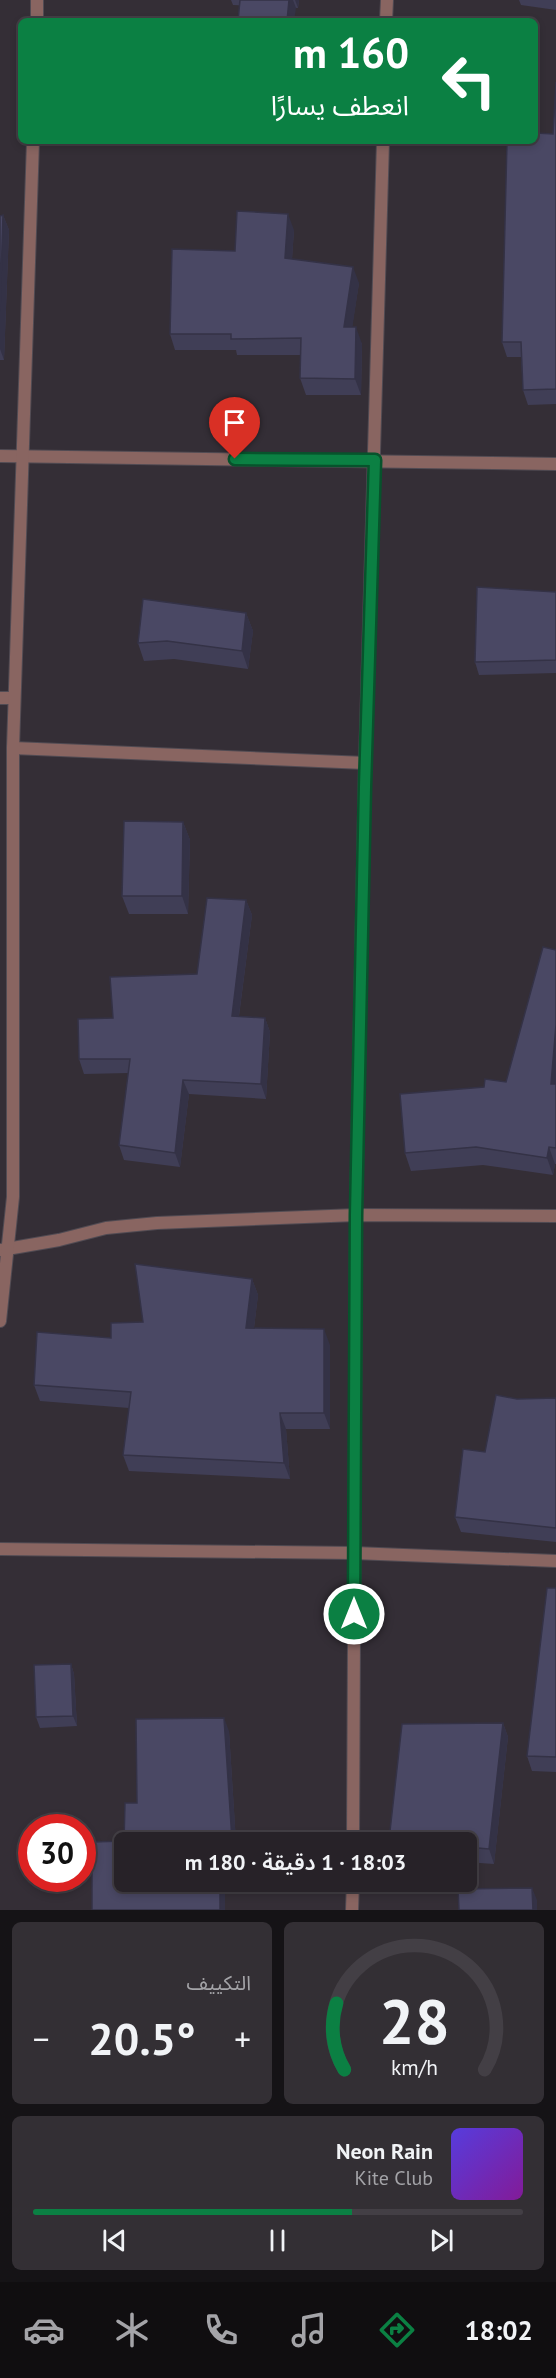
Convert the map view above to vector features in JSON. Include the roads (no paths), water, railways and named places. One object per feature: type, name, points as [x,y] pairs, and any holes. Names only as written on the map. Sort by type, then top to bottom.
[{"type":"street","points":[[37,0],[37,18]]},
{"type":"street","points":[[386,18],[387,0]]},
{"type":"street","points":[[0,1321],[4,1250],[13,1197],[13,748],[33,144]]},
{"type":"street","points":[[353,1832],[356,1215],[365,763],[383,144]]},
{"type":"street","points":[[0,456],[556,464]]},
{"type":"street","points":[[0,698],[14,699]]},
{"type":"street","points":[[13,748],[365,763]]},
{"type":"street","points":[[4,1250],[106,1228],[157,1223],[356,1215],[556,1216]]},
{"type":"street","points":[[0,1549],[354,1553],[556,1561]]},
{"type":"street","points":[[352,1910],[353,1892]]}]
